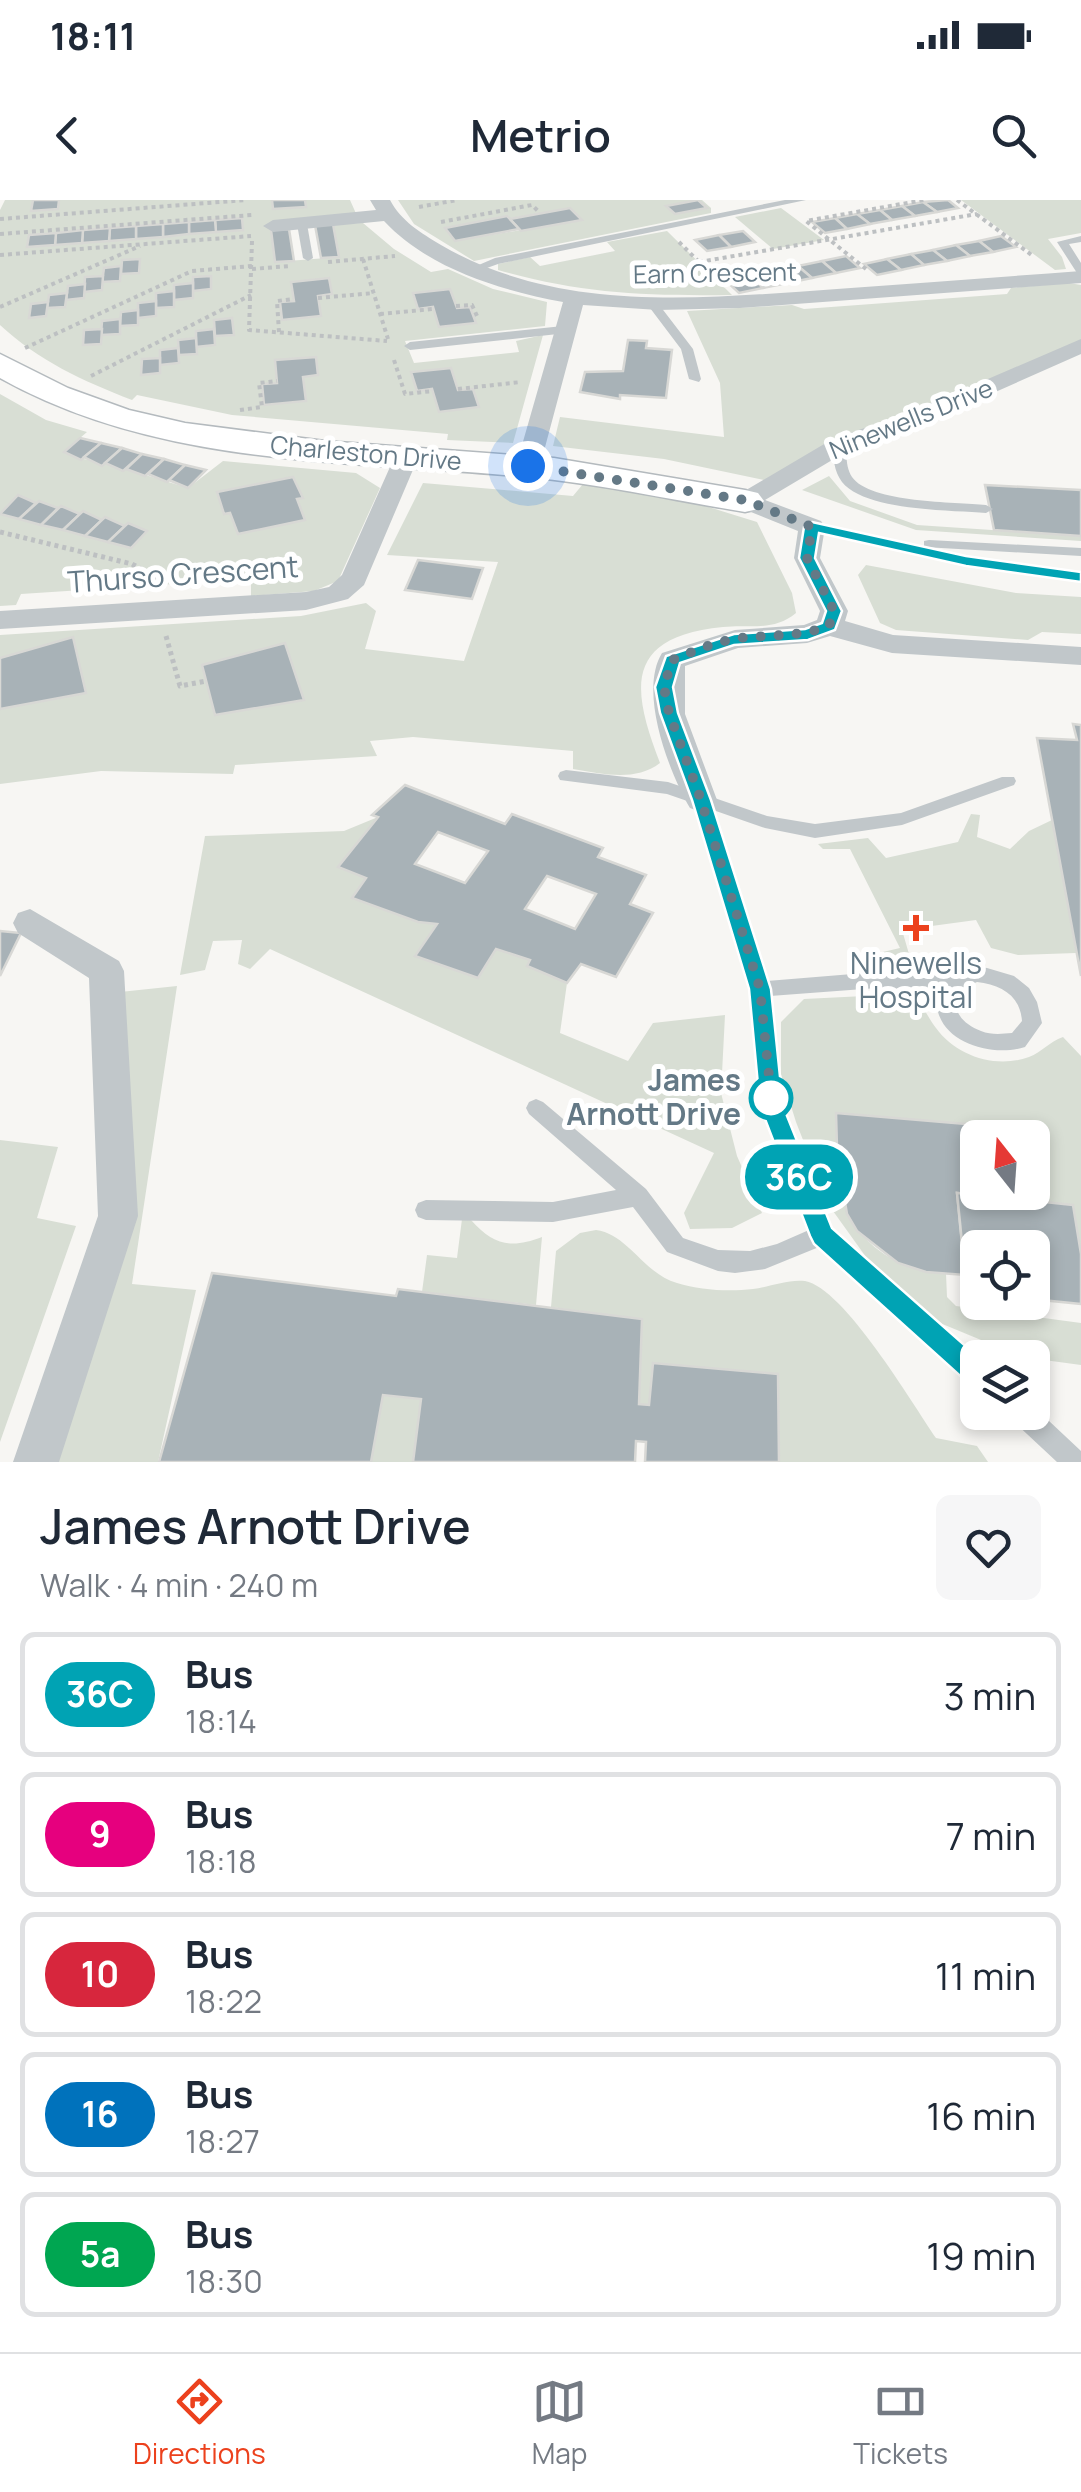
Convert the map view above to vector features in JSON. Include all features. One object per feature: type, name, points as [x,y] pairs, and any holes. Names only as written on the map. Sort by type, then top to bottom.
[{"type":"street","points":[[272,226],[384,208]]},
{"type":"street","name":"Earn Crescent","points":[[384,208],[405,231],[438,253],[520,286],[575,299],[653,304],[740,302],[1075,276]]},
{"type":"street","points":[[528,466],[563,330],[575,299]]},
{"type":"street","name":"Ninewells Drive","points":[[745,500],[840,446],[931,412],[1081,346]]},
{"type":"street","name":"Charleston Drive","points":[[6,359],[52,395],[120,418],[214,437],[406,458],[528,466],[745,500],[812,527]]},
{"type":"street","name":"Thurso Crescent","points":[[0,620],[166,597],[306,601],[338,593],[354,579],[406,458]]},
{"type":"street","points":[[812,527],[807,558],[834,611],[829,626]]},
{"type":"street","points":[[701,800],[669,713],[664,687],[672,660],[734,639],[808,634],[829,626],[892,644],[1081,656]]},
{"type":"street","points":[[30,924],[106,970],[118,1216],[36,1462]]},
{"type":"lane","points":[[710,200],[727,214]]},
{"type":"lane","points":[[474,270],[495,261],[767,203],[801,200]]},
{"type":"lane","points":[[302,224],[308,258]]},
{"type":"lane","points":[[1075,276],[1062,242],[1081,239]]},
{"type":"lane","points":[[653,304],[687,349],[694,380]]},
{"type":"lane","points":[[410,346],[563,330]]},
{"type":"lane","points":[[840,446],[839,464],[855,488],[904,501],[986,509]]},
{"type":"lane","points":[[812,527],[966,561],[1081,577]]},
{"type":"lane","points":[[884,543],[1081,552]]},
{"type":"lane","points":[[566,776],[668,788],[765,822],[816,830],[902,818],[1008,781]]},
{"type":"lane","points":[[701,800],[760,989],[772,1106],[822,1236],[960,1358]]},
{"type":"lane","points":[[760,989],[877,980],[953,983],[976,974],[1005,980],[1018,988],[1032,1011],[1027,1034],[1018,1040],[992,1044],[965,1034],[954,1025],[945,1002],[953,983]]},
{"type":"lane","points":[[536,1108],[638,1196],[661,1219],[675,1245],[732,1265],[759,1263],[822,1236]]},
{"type":"lane","points":[[426,1210],[552,1212],[638,1196]]},
{"type":"lane","points":[[1041,1430],[1075,1462]]},
{"type":"path","points":[[0,219],[249,200],[253,215],[250,330],[388,341]]},
{"type":"path","points":[[828,240],[806,222],[924,200]]},
{"type":"path","points":[[957,200],[1075,276]]},
{"type":"path","points":[[405,231],[532,205],[540,213]]},
{"type":"path","points":[[699,262],[976,214]]},
{"type":"path","points":[[0,234],[253,215]]},
{"type":"path","points":[[0,255],[253,236]]},
{"type":"path","points":[[678,241],[740,302]]},
{"type":"path","points":[[0,307],[146,244]]},
{"type":"path","points":[[6,359],[192,271],[252,266]]},
{"type":"path","points":[[318,298],[374,293]]},
{"type":"path","points":[[52,395],[251,295]]},
{"type":"path","points":[[280,332],[276,301],[294,299]]},
{"type":"path","points":[[380,314],[433,309]]},
{"type":"path","points":[[214,437],[226,419],[242,409],[262,407],[258,383],[277,381]]},
{"type":"path","points":[[458,389],[530,381],[550,384]]},
{"type":"path","points":[[0,532],[132,564],[166,597],[180,686],[206,682]]},
{"type":"shaded area","points":[[5,200],[350,200],[358,218],[271,231],[275,262],[339,257],[333,224],[363,223],[431,272],[448,269],[493,289],[547,302],[545,326],[405,341],[414,363],[519,352],[516,341],[543,335],[513,443],[447,440],[448,434],[232,415],[137,395],[132,400],[79,377],[46,360],[0,325],[0,210]]},
{"type":"shaded area","points":[[398,200],[702,200],[711,208],[711,213],[474,261],[414,224]],"holes":[[[570,208],[580,220],[456,241],[446,229]]]},
{"type":"shaded area","points":[[961,200],[1081,200],[1081,233],[1048,239],[1066,269],[1055,270]]},
{"type":"shaded area","points":[[781,208],[824,240],[773,249],[735,217]]},
{"type":"shaded area","points":[[667,231],[732,295],[614,292],[498,270],[498,264],[530,257],[540,266],[615,251],[607,242]]},
{"type":"shaded area","points":[[1081,285],[1081,344],[773,482],[664,459],[553,446],[560,417],[724,437],[720,383],[687,311],[792,305],[804,309],[1007,294],[1011,288]]},
{"type":"shaded area","points":[[0,394],[46,420],[87,432],[65,451],[76,458],[188,488],[223,461],[356,473],[380,488],[338,581],[314,591],[251,596],[251,579],[21,594],[16,605],[0,606]]},
{"type":"shaded area","points":[[829,476],[850,501],[917,525],[1081,536],[1081,541],[916,530],[802,490]]},
{"type":"shaded area","points":[[423,483],[573,496],[583,484],[660,492],[757,522],[792,593],[796,613],[770,625],[691,633],[667,642],[652,655],[641,690],[660,763],[640,773],[618,775],[573,769],[573,751],[413,737],[370,741],[377,756],[235,765],[233,774],[101,771],[0,784],[0,635],[301,616],[366,603],[376,611],[365,649],[464,661],[498,562],[387,555]]},
{"type":"shaded area","points":[[866,565],[1016,593],[1081,597],[1081,634],[1042,632],[1028,640],[896,630],[880,623],[858,575]]},
{"type":"shaded area","points":[[971,814],[980,815],[977,837],[1010,849],[1029,831],[1052,820],[1076,953],[1018,955],[991,948],[976,920],[902,930],[909,954],[906,962],[876,962],[870,955],[900,948],[850,849],[823,849],[818,844],[868,838],[886,858],[958,842]]},
{"type":"shaded area","points":[[378,817],[338,867],[366,878],[353,898],[418,922],[437,924],[416,957],[478,977],[496,949],[530,960],[527,965],[567,983],[560,1033],[628,1061],[653,1023],[725,1015],[721,1093],[737,1156],[762,1213],[732,1228],[690,1229],[684,1213],[714,1153],[270,949],[250,969],[238,964],[242,940],[213,941],[205,970],[180,975],[205,836],[344,831]]},
{"type":"shaded area","points":[[177,986],[132,1284],[196,1290],[158,1462],[56,1462],[127,1224],[120,992]]},
{"type":"shaded area","points":[[905,994],[920,1004],[944,1038],[978,1058],[1016,1060],[1034,1055],[1063,1037],[1081,1056],[1081,1254],[1073,1205],[1050,1202],[1050,1120],[960,1120],[960,1124],[836,1113],[838,1181],[852,1220],[863,1235],[891,1258],[927,1271],[946,1273],[947,1297],[960,1307],[960,1320],[1050,1319],[1081,1323],[1081,1365],[1050,1361],[1050,1340],[981,1340],[923,1316],[871,1264],[828,1204],[781,1074],[781,1022],[804,999]]},
{"type":"shaded area","points":[[0,1140],[58,1147],[37,1218],[76,1226],[0,1442]]},
{"type":"shaded area","points":[[462,1219],[471,1220],[487,1235],[503,1242],[521,1243],[542,1237],[536,1305],[422,1292],[427,1255],[457,1258]]},
{"type":"shaded area","points":[[596,1230],[618,1239],[665,1278],[686,1285],[734,1290],[805,1281],[821,1288],[876,1349],[936,1438],[977,1446],[988,1462],[779,1462],[778,1374],[654,1363],[649,1405],[639,1404],[642,1319],[551,1307],[556,1251],[580,1233]]},
{"type":"shaded area","points":[[383,1395],[421,1399],[413,1462],[371,1462]]},
{"type":"building","points":[[33,200],[59,200],[58,209],[31,211]]},
{"type":"building","points":[[272,200],[305,200],[306,207],[273,209]]},
{"type":"building","points":[[698,200],[707,208],[675,214],[666,206]]},
{"type":"building","points":[[948,200],[958,208],[937,212],[923,202]]},
{"type":"building","points":[[923,202],[937,212],[915,216],[902,206]]},
{"type":"building","points":[[902,206],[915,216],[892,220],[880,210]]},
{"type":"building","points":[[570,208],[582,220],[521,231],[510,219]]},
{"type":"building","points":[[880,210],[892,220],[870,224],[857,214]]},
{"type":"building","points":[[857,214],[870,224],[847,229],[835,218]]},
{"type":"building","points":[[507,216],[519,229],[455,241],[445,228]]},
{"type":"building","points":[[242,218],[243,230],[216,232],[215,220]]},
{"type":"building","points":[[835,218],[847,229],[825,233],[812,222]]},
{"type":"building","points":[[215,220],[216,232],[189,234],[189,222]]},
{"type":"building","points":[[189,222],[189,234],[163,237],[163,224]]},
{"type":"building","points":[[163,224],[163,237],[136,239],[136,226]]},
{"type":"building","points":[[333,224],[339,257],[321,258],[315,225]]},
{"type":"building","points":[[136,226],[136,239],[109,241],[110,228]]},
{"type":"building","points":[[110,228],[109,241],[82,243],[83,230]]},
{"type":"building","points":[[289,229],[294,261],[275,262],[271,230]]},
{"type":"building","points":[[83,230],[82,243],[55,245],[56,233]]},
{"type":"building","points":[[743,231],[755,242],[731,247],[719,235]]},
{"type":"building","points":[[56,233],[55,245],[27,247],[29,235]]},
{"type":"building","points":[[719,235],[731,247],[707,251],[695,240]]},
{"type":"building","points":[[1001,236],[1016,247],[993,252],[979,241]]},
{"type":"building","points":[[979,241],[993,252],[970,256],[956,245]]},
{"type":"building","points":[[956,245],[970,256],[947,261],[933,250]]},
{"type":"building","points":[[933,250],[947,261],[924,265],[911,254]]},
{"type":"building","points":[[911,254],[924,265],[901,270],[887,259]]},
{"type":"building","points":[[846,256],[860,268],[836,273],[822,261]]},
{"type":"building","points":[[140,259],[139,273],[121,274],[122,260]]},
{"type":"building","points":[[887,259],[901,270],[877,275],[864,264]]},
{"type":"building","points":[[822,261],[836,273],[812,278],[798,266]]},
{"type":"building","points":[[121,266],[120,281],[102,282],[104,268]]},
{"type":"building","points":[[798,266],[812,278],[788,283],[774,271]]},
{"type":"building","points":[[774,271],[788,283],[763,288],[750,275]]},
{"type":"building","points":[[750,275],[763,288],[739,293],[726,281]]},
{"type":"building","points":[[103,276],[102,290],[84,292],[85,277]]},
{"type":"building","points":[[211,276],[211,289],[193,291],[193,277]]},
{"type":"building","points":[[329,278],[332,294],[318,296],[321,316],[282,320],[280,302],[294,301],[291,282]]},
{"type":"building","points":[[193,283],[193,298],[174,300],[174,285]]},
{"type":"building","points":[[85,284],[84,298],[66,300],[68,286]]},
{"type":"building","points":[[450,289],[457,308],[470,307],[476,323],[439,327],[433,307],[418,309],[413,293]]},
{"type":"building","points":[[174,291],[174,307],[156,308],[156,293]]},
{"type":"building","points":[[67,293],[65,307],[47,308],[49,295]]},
{"type":"building","points":[[156,301],[156,316],[138,318],[138,303]]},
{"type":"building","points":[[48,302],[46,316],[29,318],[31,304]]},
{"type":"building","points":[[138,310],[138,325],[120,326],[121,312]]},
{"type":"building","points":[[232,318],[234,335],[215,336],[214,320]]},
{"type":"building","points":[[120,319],[120,334],[101,335],[102,321]]},
{"type":"building","points":[[102,329],[101,344],[83,345],[84,330]]},
{"type":"building","points":[[214,329],[215,345],[196,347],[196,331]]},
{"type":"building","points":[[196,338],[197,354],[179,355],[178,340]]},
{"type":"building","points":[[628,340],[647,341],[646,348],[672,350],[666,398],[620,395],[620,399],[580,392],[585,372],[623,371]]},
{"type":"building","points":[[178,348],[179,363],[160,365],[160,350]]},
{"type":"building","points":[[316,357],[318,375],[303,377],[306,401],[264,405],[262,384],[277,383],[275,360]]},
{"type":"building","points":[[160,358],[160,373],[141,375],[142,359]]},
{"type":"building","points":[[451,368],[458,390],[473,389],[479,407],[439,412],[432,389],[417,391],[411,372]]},
{"type":"building","points":[[80,438],[101,443],[81,460],[64,452]]},
{"type":"building","points":[[101,443],[122,448],[102,466],[84,457]]},
{"type":"building","points":[[122,448],[142,454],[123,471],[105,463]]},
{"type":"building","points":[[142,454],[164,459],[145,476],[126,469]]},
{"type":"building","points":[[164,459],[185,465],[167,482],[148,474]]},
{"type":"building","points":[[185,465],[206,470],[188,488],[169,480]]},
{"type":"building","points":[[293,477],[303,498],[297,499],[305,520],[238,534],[230,513],[224,514],[217,492]]},
{"type":"building","points":[[985,485],[1081,490],[1081,536],[994,530]]},
{"type":"building","points":[[18,495],[36,503],[19,519],[0,514]]},
{"type":"building","points":[[39,501],[58,508],[41,525],[19,519]]},
{"type":"building","points":[[61,506],[80,514],[63,530],[41,525]]},
{"type":"building","points":[[83,511],[102,520],[85,536],[63,530]]},
{"type":"building","points":[[105,517],[125,526],[108,542],[85,536]]},
{"type":"building","points":[[128,523],[147,531],[131,548],[108,542]]},
{"type":"building","points":[[418,560],[483,568],[472,599],[405,590]]},
{"type":"building","points":[[73,637],[86,693],[0,709],[0,658]]},
{"type":"building","points":[[285,643],[304,700],[215,715],[202,665]]},
{"type":"building","points":[[1073,724],[1081,725],[1081,976],[1037,738],[1077,740]]},
{"type":"building","points":[[405,785],[505,824],[512,814],[603,848],[598,857],[646,875],[630,904],[653,913],[616,977],[581,964],[567,983],[527,966],[530,960],[496,949],[478,978],[415,956],[437,924],[418,922],[352,898],[366,878],[338,867],[378,817],[372,815]],"holes":[[[438,832],[488,851],[465,883],[415,864]],[[547,876],[596,894],[575,929],[525,909]]]},
{"type":"building","points":[[0,931],[21,933],[0,976]]},
{"type":"building","points":[[836,1113],[960,1123],[960,1275],[926,1272],[898,1263],[857,1231],[847,1214],[842,1184],[838,1182]]},
{"type":"building","points":[[957,1193],[960,1210],[1050,1210],[1050,1203],[1073,1205],[1081,1254],[1081,1304],[1050,1301],[1050,1230],[961,1230]]},
{"type":"building","points":[[212,1273],[396,1296],[398,1289],[642,1319],[639,1404],[649,1405],[653,1363],[778,1374],[779,1462],[645,1462],[646,1442],[636,1441],[635,1462],[413,1462],[421,1399],[383,1395],[371,1462],[159,1462]]},
{"type":"bus line","name":"36C","points":[[960,1358],[822,1236],[772,1106],[760,989],[701,800],[669,713],[664,687],[672,660],[712,645],[734,639],[808,634],[829,626],[834,611],[807,558],[812,527],[966,561],[1081,577]]},
{"type":"place","name":"Ninewells Hospital","points":[[916,928]]},
{"type":"place","name":"James Arnott Drive","points":[[771,1098]]},
{"type":"route","points":[[528,466],[745,500],[812,527],[807,558],[834,611],[829,626],[808,634],[734,639],[712,645],[672,660],[664,687],[669,713],[701,800],[760,989],[772,1106],[771,1098]]}]
